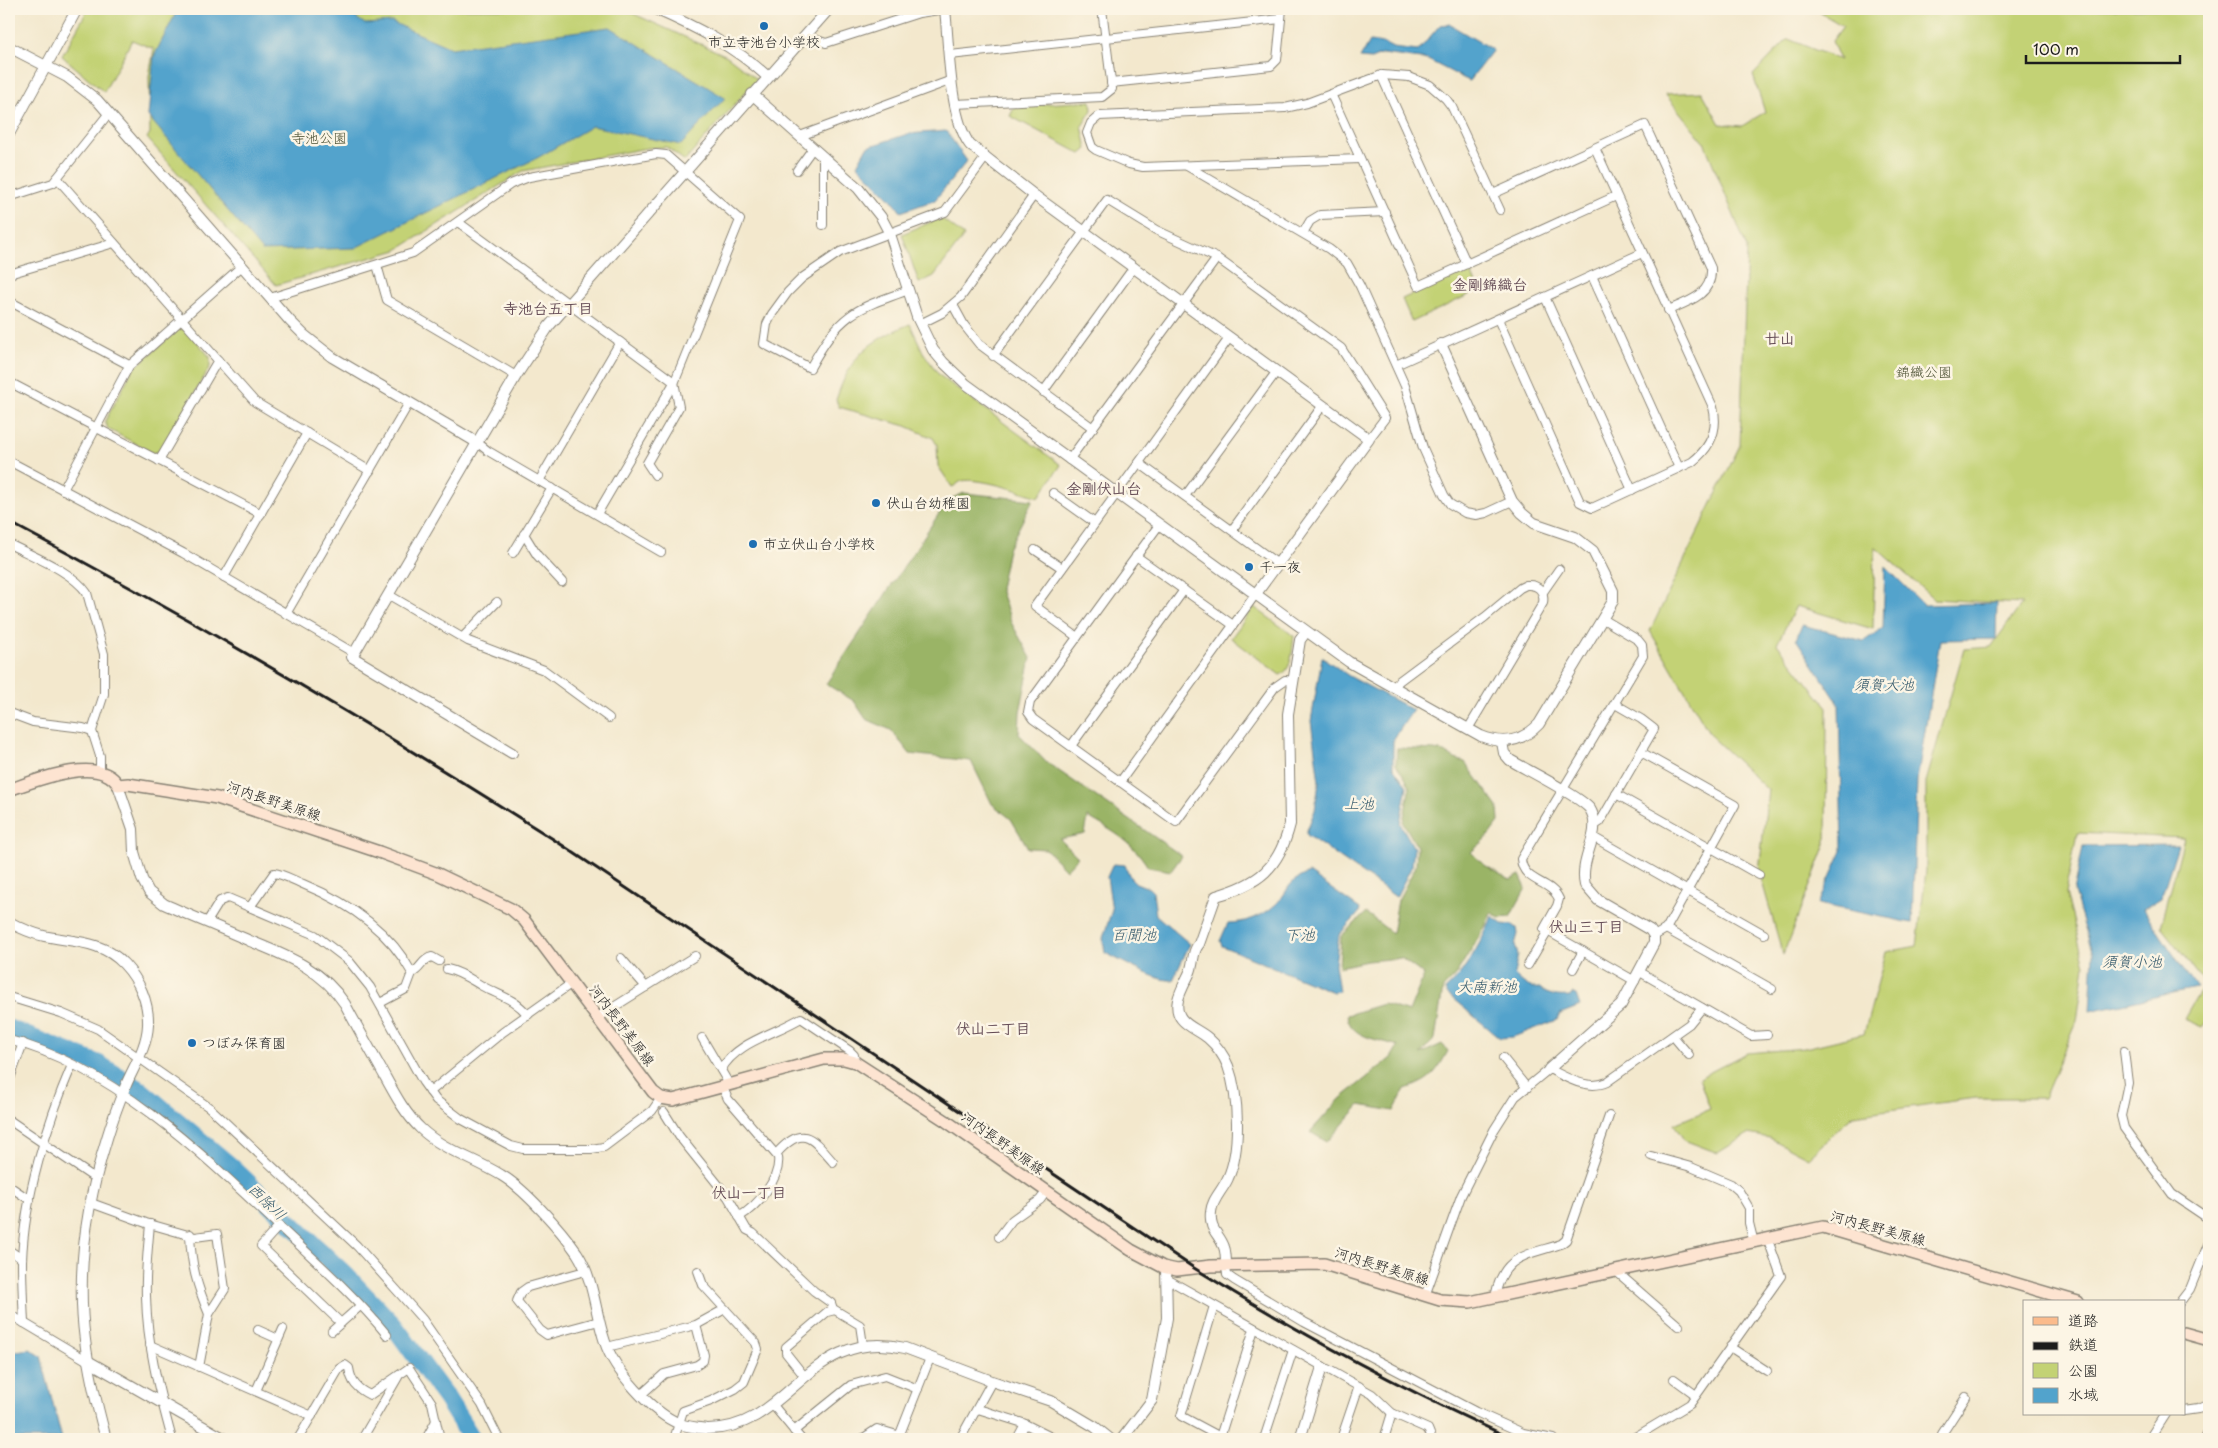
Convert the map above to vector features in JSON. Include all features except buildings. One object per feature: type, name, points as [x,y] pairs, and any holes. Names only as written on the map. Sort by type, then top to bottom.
[{"type":"main road","points":[[9,790],[60,774],[100,771],[112,778],[118,785]]},
{"type":"main road","name":"河内長野美原線","points":[[118,785],[217,798],[430,870],[511,909],[530,926],[628,1060],[653,1092],[661,1098],[673,1100],[824,1059],[844,1059],[855,1062],[946,1120],[1046,1192],[1167,1274],[1177,1270],[1226,1266],[1324,1264],[1449,1302],[1478,1301],[1823,1227],[2071,1300]]},
{"type":"main road","points":[[2186,1333],[2209,1340]]},
{"type":"street","points":[[9,134],[77,9]]},
{"type":"street","points":[[655,9],[712,36],[768,77]]},
{"type":"street","points":[[512,753],[352,657],[516,376],[538,342],[568,303],[828,9]]},
{"type":"street","points":[[805,36],[826,43],[919,13],[946,9],[955,104],[964,138],[985,158],[1034,195],[1369,439]]},
{"type":"street","points":[[955,104],[1102,97],[1112,89],[1102,9]]},
{"type":"street","points":[[1111,83],[1271,66],[1277,60],[1282,9]]},
{"type":"street","points":[[950,55],[1281,19]]},
{"type":"street","points":[[9,47],[46,66],[80,87],[109,113],[270,298],[304,335],[317,346],[345,366],[661,552]]},
{"type":"street","points":[[1381,75],[1467,264]]},
{"type":"street","points":[[1360,159],[1143,168],[1129,164],[1092,147],[1088,138],[1088,127],[1099,116],[1285,108],[1307,103],[1381,75],[1399,75],[1420,80],[1430,85],[1446,99],[1460,120],[1500,210]]},
{"type":"street","points":[[800,136],[952,80]]},
{"type":"street","points":[[752,94],[858,188],[881,217],[889,233],[920,324],[934,350],[953,373],[1069,460],[1349,662],[1468,729],[1492,740],[1502,742],[1523,738],[1539,724],[1613,602],[1614,595],[1599,560],[1593,551],[1575,537],[1534,523],[1512,501],[1441,344]]},
{"type":"street","points":[[1330,94],[1418,286],[1616,196]]},
{"type":"street","points":[[9,197],[50,185],[109,113]]},
{"type":"street","points":[[1493,194],[1645,125],[1710,268],[1711,276],[1709,284],[1698,298],[1668,310]]},
{"type":"street","points":[[797,170],[813,148]]},
{"type":"street","points":[[1498,318],[1580,502],[1592,508],[1692,462],[1705,450],[1713,435],[1715,418],[1707,395],[1595,148]]},
{"type":"street","points":[[270,298],[413,253],[511,184],[529,177],[656,154],[666,155],[740,220],[674,382],[597,514]]},
{"type":"street","points":[[823,224],[824,157]]},
{"type":"street","points":[[909,290],[875,302],[849,315],[831,333],[810,368],[764,344],[767,324],[772,314],[788,292],[802,278],[840,252],[945,212],[985,158]]},
{"type":"street","points":[[1214,181],[1210,173],[1216,165]]},
{"type":"street","points":[[1186,166],[1303,233],[1347,263],[1360,286],[1396,366],[1410,400],[1423,448],[1450,504],[1465,513],[1476,515],[1486,513],[1512,501]]},
{"type":"street","points":[[57,178],[255,402],[370,471]]},
{"type":"street","points":[[920,324],[942,314],[953,305],[1034,195]]},
{"type":"street","points":[[993,356],[1106,200],[1156,230],[1217,258],[1341,348],[1385,418],[1120,782]]},
{"type":"street","points":[[1303,233],[1310,221],[1320,215],[1384,212]]},
{"type":"street","points":[[458,222],[674,382],[679,407],[647,464],[655,475]]},
{"type":"street","points":[[9,274],[114,243]]},
{"type":"street","points":[[1396,366],[1642,253]]},
{"type":"street","points":[[1069,460],[1217,258]]},
{"type":"street","points":[[377,265],[387,300],[516,376]]},
{"type":"street","points":[[64,490],[129,365],[242,266]]},
{"type":"street","points":[[1043,392],[1134,267]]},
{"type":"street","points":[[1592,276],[1679,468]]},
{"type":"street","points":[[1545,297],[1632,490]]},
{"type":"street","points":[[9,302],[129,365]]},
{"type":"street","points":[[953,305],[971,335],[993,356],[1093,428]]},
{"type":"street","points":[[1077,637],[1035,606],[1230,337]]},
{"type":"street","points":[[539,481],[620,342]]},
{"type":"street","points":[[159,461],[218,360]]},
{"type":"street","points":[[1185,496],[1277,371]]},
{"type":"street","points":[[9,382],[260,514]]},
{"type":"street","points":[[286,614],[409,403]]},
{"type":"street","points":[[1232,530],[1323,405]]},
{"type":"street","points":[[224,577],[307,433]]},
{"type":"street","points":[[9,461],[183,552],[354,654]]},
{"type":"street","points":[[1139,462],[1278,564]]},
{"type":"street","points":[[513,553],[552,488]]},
{"type":"street","points":[[1053,493],[1095,523]]},
{"type":"street","points":[[1159,525],[1030,702],[1028,712],[1033,718],[1176,822],[1275,687],[1285,680],[1294,681]]},
{"type":"street","points":[[524,534],[537,555],[562,582]]},
{"type":"street","points":[[9,544],[68,575],[81,585],[87,593],[104,654],[106,669],[104,694],[92,731],[100,756],[100,771]]},
{"type":"street","points":[[1035,550],[1062,568]]},
{"type":"street","points":[[1136,556],[1233,625]]},
{"type":"street","points":[[1468,729],[1539,610],[1543,602],[1543,592],[1559,569]]},
{"type":"street","points":[[1394,688],[1399,681],[1485,617],[1520,588],[1532,584],[1543,592]]},
{"type":"street","points":[[1071,746],[1184,590]]},
{"type":"street","points":[[389,594],[462,637],[544,670],[608,718]]},
{"type":"street","points":[[462,637],[497,602]]},
{"type":"street","points":[[1603,619],[1638,640],[1644,650],[1641,660],[1521,859],[1523,870],[1555,892],[1559,898],[1557,906],[1544,929],[1583,951],[1702,1008],[1751,1036],[1767,1035]]},
{"type":"street","points":[[1306,632],[1300,640],[1288,714],[1290,824],[1286,841],[1278,858],[1266,873],[1250,885],[1216,896],[1199,944],[1195,948],[1194,965],[1178,999],[1177,1009],[1180,1019],[1186,1025],[1208,1038],[1220,1051],[1228,1066],[1235,1100],[1237,1148],[1227,1180],[1211,1210],[1211,1222],[1216,1236],[1224,1246],[1227,1275],[1304,1322],[1476,1412],[1523,1433],[1553,1439]]},
{"type":"street","points":[[1595,825],[1600,822],[1654,730],[1641,719],[1615,704]]},
{"type":"street","points":[[9,713],[33,722],[83,728],[92,731]]},
{"type":"street","points":[[1425,1296],[1446,1233],[1469,1179],[1510,1103],[1621,1005],[1654,943],[1654,936],[1650,930],[1598,900],[1588,890],[1584,880],[1584,872],[1595,825],[1593,815],[1588,807],[1506,757],[1502,742]]},
{"type":"street","points":[[1641,752],[1735,805],[1666,929],[1654,936]]},
{"type":"street","points":[[118,785],[133,829],[134,852],[146,888],[164,904],[297,960],[321,977],[340,997],[399,1101],[419,1128],[438,1142],[517,1185],[572,1247],[586,1271],[607,1347],[614,1363],[663,1414],[680,1423],[706,1429],[727,1428],[745,1422],[772,1404],[830,1357],[863,1345],[891,1344],[1052,1401],[1095,1427],[1110,1439]]},
{"type":"street","points":[[1616,794],[1759,875]]},
{"type":"street","points":[[1592,837],[1764,934]]},
{"type":"street","points":[[250,907],[271,874],[276,873],[284,876],[327,894],[358,913],[390,942],[412,973]]},
{"type":"street","points":[[207,922],[220,901],[232,899],[315,935],[328,944],[356,968],[380,1003],[430,1092],[442,1106],[461,1119],[511,1146],[523,1149],[591,1149],[604,1147],[652,1111],[661,1098]]},
{"type":"street","points":[[9,922],[27,931],[45,936],[86,942],[100,947],[123,963],[136,979],[147,1006],[148,1025],[144,1045],[123,1092],[107,1138],[96,1179],[91,1204],[83,1276],[84,1322],[88,1361],[106,1439]]},
{"type":"street","points":[[1666,929],[1772,989]]},
{"type":"street","points":[[1528,965],[1548,931]]},
{"type":"street","points":[[1573,969],[1583,951]]},
{"type":"street","points":[[598,1017],[696,956]]},
{"type":"street","points":[[380,1003],[406,989],[412,973],[418,970],[428,958],[432,957],[439,961]]},
{"type":"street","points":[[621,958],[646,987]]},
{"type":"street","points":[[447,969],[460,972],[484,987],[512,999],[528,1014]]},
{"type":"street","points":[[430,1092],[466,1060],[572,983]]},
{"type":"street","points":[[9,997],[61,1013],[98,1029],[210,1108],[357,1246],[422,1320],[482,1406],[499,1439]]},
{"type":"street","points":[[1549,1069],[1580,1083],[1601,1085],[1689,1024],[1702,1008]]},
{"type":"street","points":[[721,1070],[727,1060],[742,1049],[783,1029],[800,1018],[854,1055],[855,1062]]},
{"type":"street","points":[[1673,1036],[1689,1055]]},
{"type":"street","points":[[702,1038],[721,1070],[728,1099],[777,1153],[779,1162],[772,1182],[759,1199],[739,1216]]},
{"type":"street","points":[[9,1040],[72,1065],[123,1092],[186,1141],[279,1226],[387,1335]]},
{"type":"street","points":[[9,1080],[23,1044]]},
{"type":"street","points":[[2124,1051],[2128,1083],[2121,1116],[2124,1128],[2172,1194],[2209,1220]]},
{"type":"street","points":[[1503,1058],[1528,1088]]},
{"type":"street","points":[[24,1323],[22,1260],[30,1200],[43,1143],[72,1065]]},
{"type":"street","points":[[664,1112],[679,1136],[728,1197],[747,1230],[753,1233],[814,1291],[832,1303],[833,1309],[860,1325],[863,1345]]},
{"type":"street","points":[[1494,1297],[1498,1282],[1506,1267],[1515,1260],[1561,1244],[1566,1240],[1609,1116]]},
{"type":"street","points":[[9,1120],[96,1179]]},
{"type":"street","points":[[777,1153],[785,1144],[794,1138],[802,1136],[812,1139],[833,1162]]},
{"type":"street","points":[[1652,1156],[1691,1167],[1731,1184],[1739,1191],[1749,1208],[1748,1223],[1754,1243]]},
{"type":"street","points":[[9,1186],[30,1200]]},
{"type":"street","points":[[999,1237],[1012,1220],[1040,1200],[1046,1192]]},
{"type":"street","points":[[91,1204],[195,1237],[217,1234],[225,1289],[209,1314],[200,1367]]},
{"type":"street","points":[[150,1224],[146,1297],[150,1345],[162,1403],[172,1439]]},
{"type":"street","points":[[279,1226],[260,1246],[341,1323]]},
{"type":"street","points":[[190,1234],[191,1257],[196,1283],[209,1314]]},
{"type":"street","points":[[1632,1439],[1690,1404],[1781,1276],[1768,1240]]},
{"type":"street","points":[[2182,1300],[2190,1289],[2209,1242]]},
{"type":"street","points":[[9,1250],[22,1260]]},
{"type":"street","points":[[586,1271],[528,1287],[521,1292],[517,1301],[547,1336],[600,1321]]},
{"type":"street","points":[[674,1439],[683,1411],[719,1397],[744,1382],[758,1349],[756,1343],[703,1286],[698,1271]]},
{"type":"street","points":[[1617,1272],[1680,1326]]},
{"type":"street","points":[[1167,1274],[1214,1306],[1372,1394],[1392,1413],[1428,1429],[1432,1439]]},
{"type":"street","points":[[1122,1439],[1152,1400],[1167,1318],[1167,1274]]},
{"type":"street","points":[[332,1331],[360,1306]]},
{"type":"street","points":[[1214,1306],[1181,1416],[1222,1438],[1254,1329]]},
{"type":"street","points":[[607,1347],[696,1325],[725,1309]]},
{"type":"street","points":[[805,1377],[786,1353],[786,1347],[833,1309]]},
{"type":"street","points":[[9,1314],[225,1439]]},
{"type":"street","points":[[642,1394],[664,1374],[697,1365],[703,1361],[704,1355],[696,1325]]},
{"type":"street","points":[[256,1391],[283,1329]]},
{"type":"street","points":[[258,1330],[278,1338]]},
{"type":"street","points":[[150,1345],[312,1416]]},
{"type":"street","points":[[1730,1347],[1767,1371]]},
{"type":"street","points":[[1264,1439],[1293,1350]]},
{"type":"street","points":[[862,1439],[877,1429],[897,1435],[900,1434],[930,1358]]},
{"type":"street","points":[[298,1439],[339,1369],[345,1365],[349,1368],[351,1381],[370,1396],[409,1368],[432,1403],[440,1439]]},
{"type":"street","points":[[1300,1439],[1322,1367]]},
{"type":"street","points":[[362,1439],[399,1375]]},
{"type":"street","points":[[794,1431],[852,1385],[885,1376],[918,1389]]},
{"type":"street","points":[[1674,1379],[1696,1395]]},
{"type":"street","points":[[960,1439],[992,1381]]},
{"type":"street","points":[[1342,1439],[1359,1386]]},
{"type":"street","points":[[1943,1439],[1942,1434],[1966,1397]]},
{"type":"street","points":[[772,1404],[801,1439]]},
{"type":"street","points":[[2186,1411],[2198,1409],[2209,1404]]},
{"type":"street","points":[[978,1409],[1025,1424],[1055,1439]]},
{"type":"street","points":[[1384,1439],[1392,1413]]},
{"type":"street","points":[[2149,1439],[2164,1416]]},
{"type":"street","points":[[426,1439],[436,1421]]},
{"type":"street","points":[[1017,1439],[1025,1424]]},
{"type":"green space","name":"寺池公園","points":[[88,9],[623,9],[727,56],[757,79],[685,161],[666,147],[647,148],[523,171],[397,250],[276,285],[147,138],[150,133],[149,76],[154,49],[132,40],[104,92],[62,56]]},
{"type":"green space","name":"錦織公園","points":[[1814,9],[2209,9],[2209,1019],[2202,1027],[2184,1019],[2205,983],[2161,927],[2184,838],[2077,833],[2066,893],[2085,965],[2077,1021],[2044,1098],[1975,1098],[1853,1115],[1808,1158],[1770,1138],[1748,1134],[1718,1153],[1684,1140],[1674,1124],[1710,1109],[1699,1078],[1747,1053],[1805,1048],[1864,1034],[1886,952],[1917,946],[1926,871],[1926,782],[1964,649],[1991,647],[2022,604],[1934,599],[1875,547],[1873,629],[1796,606],[1777,644],[1827,707],[1826,844],[1783,955],[1759,871],[1768,790],[1711,736],[1650,631],[1740,445],[1747,248],[1704,142],[1665,94],[1702,92],[1720,124],[1742,126],[1765,112],[1753,75],[1788,39],[1840,60],[1832,41],[1843,26]]},
{"type":"green space","points":[[1091,101],[1092,110],[1082,126],[1087,149],[1081,154],[1010,116],[1015,106]]},
{"type":"green space","points":[[941,218],[964,236],[934,276],[919,283],[902,234]]},
{"type":"green space","points":[[1469,268],[1479,290],[1412,322],[1402,299]]},
{"type":"green space","points":[[910,324],[923,352],[939,375],[1061,465],[1039,497],[979,481],[962,481],[952,487],[938,466],[937,445],[933,438],[906,426],[839,407],[836,400],[842,385],[848,372],[862,352],[882,337]]},
{"type":"green space","points":[[179,329],[186,329],[210,357],[210,367],[161,451],[153,453],[108,429],[105,421],[133,369]]},
{"type":"green space","points":[[964,493],[1033,500],[1008,549],[1000,589],[1012,624],[1031,658],[1020,712],[1019,734],[1046,762],[1182,856],[1171,871],[1148,867],[1136,850],[1129,844],[1088,817],[1085,834],[1060,839],[1078,857],[1066,870],[1046,849],[1028,848],[1011,819],[992,804],[971,761],[910,754],[891,730],[866,719],[854,701],[826,684],[948,500]]},
{"type":"green space","points":[[1254,607],[1294,636],[1290,664],[1280,675],[1231,638]]},
{"type":"green space","points":[[1397,748],[1444,752],[1455,759],[1465,762],[1498,807],[1499,822],[1485,840],[1471,852],[1483,864],[1510,880],[1520,875],[1526,888],[1510,917],[1499,918],[1491,912],[1484,929],[1454,977],[1443,988],[1435,1039],[1420,1054],[1442,1044],[1448,1051],[1436,1071],[1421,1083],[1405,1089],[1394,1111],[1360,1105],[1327,1142],[1310,1132],[1340,1099],[1391,1058],[1398,1046],[1360,1034],[1349,1023],[1347,1015],[1383,1004],[1409,1012],[1424,975],[1401,958],[1367,961],[1339,967],[1341,936],[1366,913],[1392,933],[1398,900],[1416,866],[1417,847],[1403,822],[1410,786],[1396,764]]},
{"type":"water","name":"寺池公園","points":[[178,9],[350,9],[352,15],[365,24],[392,22],[451,48],[610,27],[725,98],[681,145],[592,126],[539,157],[355,248],[262,251],[148,116],[154,56]]},
{"type":"water","points":[[1449,24],[1493,50],[1469,81],[1428,60],[1383,54],[1371,59],[1360,58],[1370,41],[1383,43],[1393,48],[1418,51],[1440,25]]},
{"type":"water","points":[[946,131],[967,161],[935,200],[901,212],[891,199],[857,165],[867,147],[908,134]]},
{"type":"water","name":"須賀大池","points":[[1885,566],[1924,605],[1997,603],[1996,639],[1940,640],[1917,780],[1912,923],[1818,904],[1842,851],[1839,704],[1796,639],[1802,625],[1864,641],[1883,628]]},
{"type":"water","name":"上池","points":[[1322,657],[1349,676],[1413,710],[1393,740],[1393,767],[1407,786],[1400,823],[1414,848],[1412,866],[1396,897],[1307,835],[1307,830],[1315,810],[1319,782],[1311,721]]},
{"type":"water","name":"須賀小池","points":[[2178,845],[2161,898],[2143,909],[2196,988],[2090,1011],[2093,954],[2074,892],[2083,846]]},
{"type":"water","name":"百聞池","points":[[1113,864],[1125,865],[1130,877],[1136,883],[1149,888],[1153,892],[1156,915],[1190,944],[1173,980],[1157,978],[1105,953],[1103,938],[1112,910],[1107,877]]},
{"type":"water","name":"下池","points":[[1309,873],[1360,909],[1359,913],[1339,935],[1335,964],[1339,991],[1333,992],[1222,946],[1220,941],[1228,923],[1241,922],[1265,913],[1280,900],[1295,880]]},
{"type":"water","name":"大南新池","points":[[1492,916],[1502,924],[1513,925],[1517,928],[1518,934],[1515,945],[1518,955],[1514,974],[1532,988],[1540,988],[1550,994],[1570,996],[1572,993],[1576,995],[1580,1006],[1560,1014],[1557,1020],[1513,1037],[1500,1038],[1446,993],[1445,990],[1459,975],[1472,956]]},
{"type":"water","points":[[30,1349],[41,1356],[62,1439],[9,1439],[9,1352]]},
{"type":"waterway","name":"西除川","points":[[9,1029],[98,1064],[140,1090],[230,1166],[347,1277],[394,1326],[447,1399],[472,1439]]},
{"type":"railway","points":[[9,522],[147,597],[284,675],[553,839],[1194,1268],[1233,1292],[1350,1359],[1513,1439]]},
{"type":"place","name":"市立寺池台小学校","points":[[764,26]]},
{"type":"place","name":"伏山台幼稚園","points":[[876,503]]},
{"type":"place","name":"市立伏山台小学校","points":[[753,544]]},
{"type":"place","name":"千一夜","points":[[1249,567]]},
{"type":"place","name":"つぼみ保育園","points":[[192,1043]]},
{"type":"district","name":"金剛錦織台","points":[[1490,285]]},
{"type":"district","name":"寺池台五丁目","points":[[548,309]]},
{"type":"district","name":"廿山","points":[[1780,339]]},
{"type":"district","name":"金剛伏山台","points":[[1104,489]]},
{"type":"district","name":"伏山三丁目","points":[[1586,927]]},
{"type":"district","name":"伏山二丁目","points":[[993,1029]]},
{"type":"district","name":"伏山一丁目","points":[[749,1193]]}]
